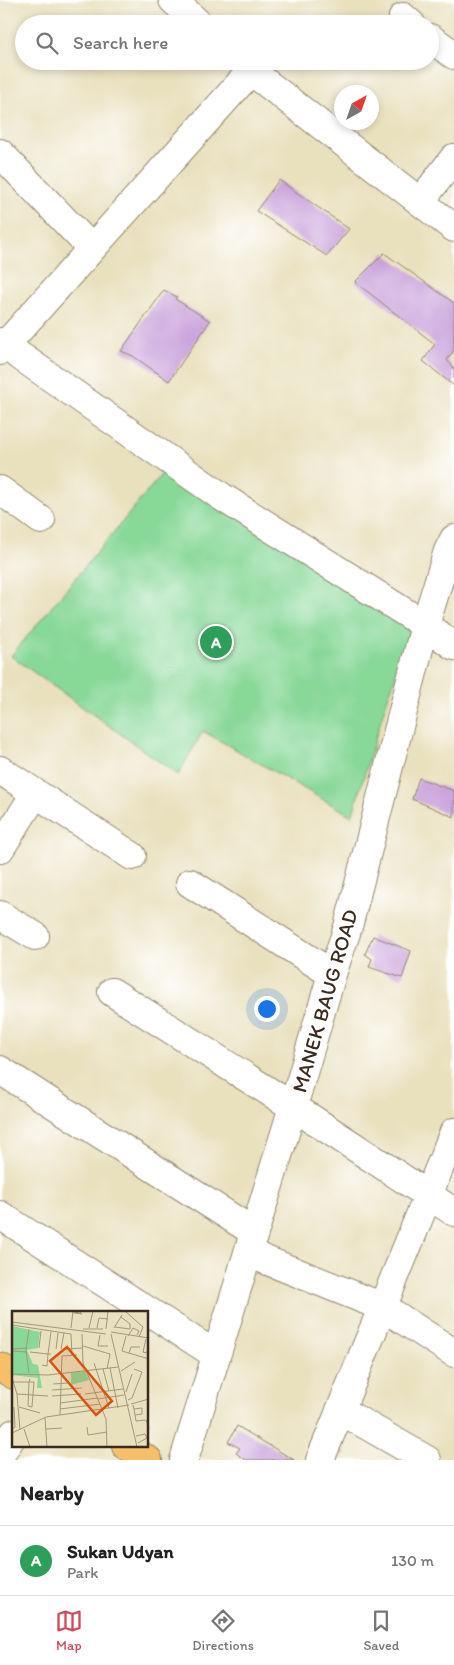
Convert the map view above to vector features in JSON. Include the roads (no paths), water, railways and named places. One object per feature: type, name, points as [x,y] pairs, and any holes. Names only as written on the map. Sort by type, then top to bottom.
[{"type":"main road","points":[[0,1367],[12,1374]]},
{"type":"main road","points":[[129,1448],[148,1460]]},
{"type":"street","points":[[173,0],[189,15]]},
{"type":"street","points":[[439,44],[454,55]]},
{"type":"street","points":[[242,70],[91,248],[2,346],[222,497],[425,625],[454,646]]},
{"type":"street","points":[[250,70],[454,228]]},
{"type":"street","points":[[0,153],[91,248]]},
{"type":"street","points":[[420,202],[454,158]]},
{"type":"street","points":[[0,490],[41,520]]},
{"type":"street","name":"MANEK BAUG ROAD","points":[[184,1460],[348,927],[425,625],[448,551],[454,538]]},
{"type":"street","points":[[0,770],[132,856]]},
{"type":"street","points":[[0,849],[35,794]]},
{"type":"street","points":[[190,883],[332,974]]},
{"type":"street","points":[[0,914],[35,936]]},
{"type":"street","points":[[112,992],[454,1212]]},
{"type":"street","points":[[0,1070],[251,1243],[383,1307],[454,1353]]},
{"type":"street","points":[[320,1460],[454,1132]]},
{"type":"street","points":[[0,1215],[216,1354]]},
{"type":"street","points":[[340,1410],[427,1460]]},
{"type":"street","points":[[0,1456],[12,1436]]},
{"type":"place","name":"Sukan Udyan","points":[[216,642]]}]
